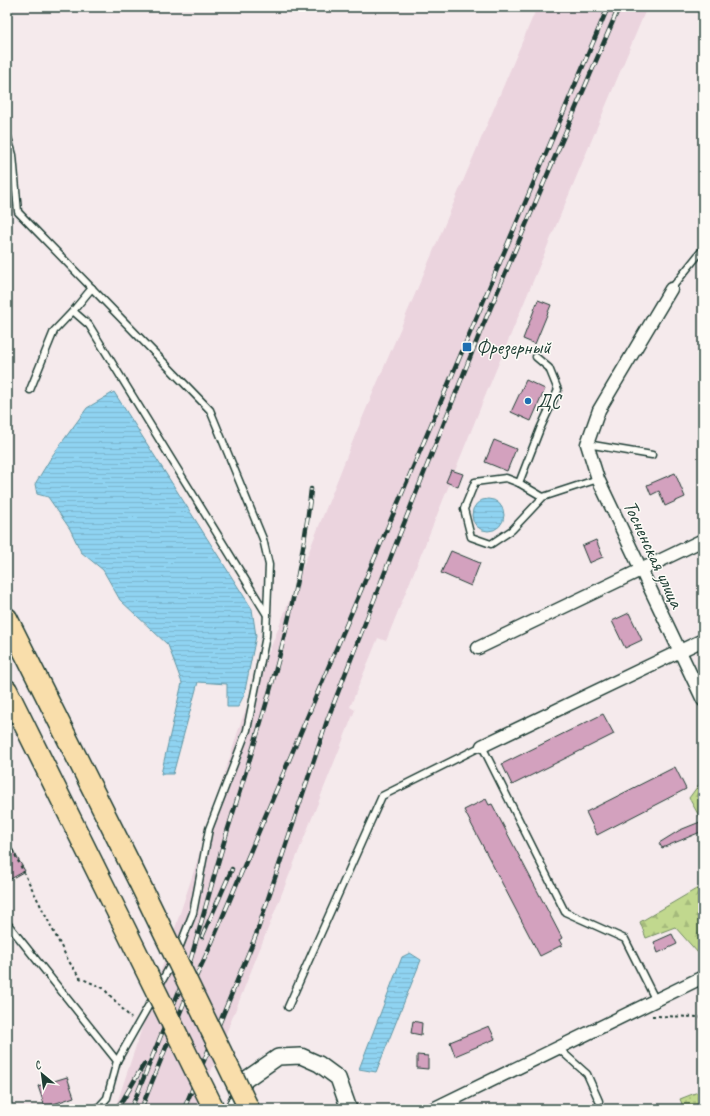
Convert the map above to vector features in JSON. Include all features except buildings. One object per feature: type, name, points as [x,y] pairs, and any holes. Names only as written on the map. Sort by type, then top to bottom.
[{"type":"highway","points":[[7,618],[139,882],[249,1109]]},
{"type":"highway","points":[[7,690],[214,1109]]},
{"type":"street","points":[[587,444],[599,410],[672,289]]},
{"type":"street","name":"Тосненская улица","points":[[587,444],[598,480],[703,700]]},
{"type":"street","points":[[478,648],[703,540]]},
{"type":"street","points":[[482,746],[703,640]]},
{"type":"street","points":[[433,1109],[703,977]]},
{"type":"street","points":[[233,1109],[246,1080],[278,1057],[301,1056],[319,1064],[338,1078],[349,1109]]},
{"type":"lane","points":[[7,134],[13,155],[18,212],[210,410],[263,539],[269,565],[266,636],[247,730],[209,829],[193,913],[173,961],[117,1061],[107,1098],[97,1109]]},
{"type":"lane","points":[[672,289],[703,249]]},
{"type":"lane","points":[[30,390],[54,331],[92,288]]},
{"type":"lane","points":[[73,311],[89,325],[267,615]]},
{"type":"lane","points":[[520,483],[540,429],[558,390],[549,368],[536,358]]},
{"type":"lane","points":[[587,444],[652,455]]},
{"type":"lane","points":[[543,497],[520,483],[506,478],[475,482],[464,509],[471,537],[491,544],[512,530],[543,497],[598,480]]},
{"type":"lane","points":[[288,1007],[382,796],[482,746],[565,912],[625,939],[656,1001]]},
{"type":"lane","points":[[7,923],[117,1061]]},
{"type":"lane","points":[[558,1048],[587,1074],[599,1101]]},
{"type":"path","points":[[7,839],[68,960],[80,978],[103,988],[121,1009],[138,1024]]},
{"type":"path","points":[[626,1015],[703,1017]]},
{"type":"shaded area","points":[[537,7],[647,7],[486,394],[386,641],[378,638],[350,707],[355,710],[196,1109],[115,1109],[192,877],[241,722],[356,433]]},
{"type":"green space","points":[[703,779],[703,823],[689,798]]},
{"type":"green space","points":[[703,885],[703,952],[699,954],[675,927],[646,938],[640,922]]},
{"type":"green space","points":[[703,1090],[703,1109],[684,1109],[680,1099]]},
{"type":"water","points":[[114,392],[252,609],[256,636],[244,695],[238,707],[227,707],[227,684],[198,682],[173,774],[161,774],[182,683],[168,645],[120,600],[103,570],[81,552],[70,529],[48,497],[37,494],[35,484],[52,456],[87,408]]},
{"type":"water","points":[[488,499],[494,500],[501,506],[504,515],[503,521],[497,528],[488,531],[482,530],[475,524],[472,515],[473,509],[479,502]]},
{"type":"water","points":[[410,953],[421,960],[376,1072],[359,1069],[402,957]]},
{"type":"railway","points":[[141,1109],[186,998],[209,949],[608,7]]},
{"type":"railway","points":[[184,1109],[256,935],[328,718],[399,536],[481,330],[619,7]]},
{"type":"railway","points":[[185,978],[278,663],[298,576],[311,489]]},
{"type":"railway","points":[[202,937],[232,869]]},
{"type":"railway","points":[[131,1109],[186,974]]},
{"type":"railway","points":[[115,1109],[123,1100],[144,1064]]},
{"type":"place","name":"Фрезерный","points":[[467,347]]},
{"type":"place","name":"ДС","points":[[528,401]]}]
